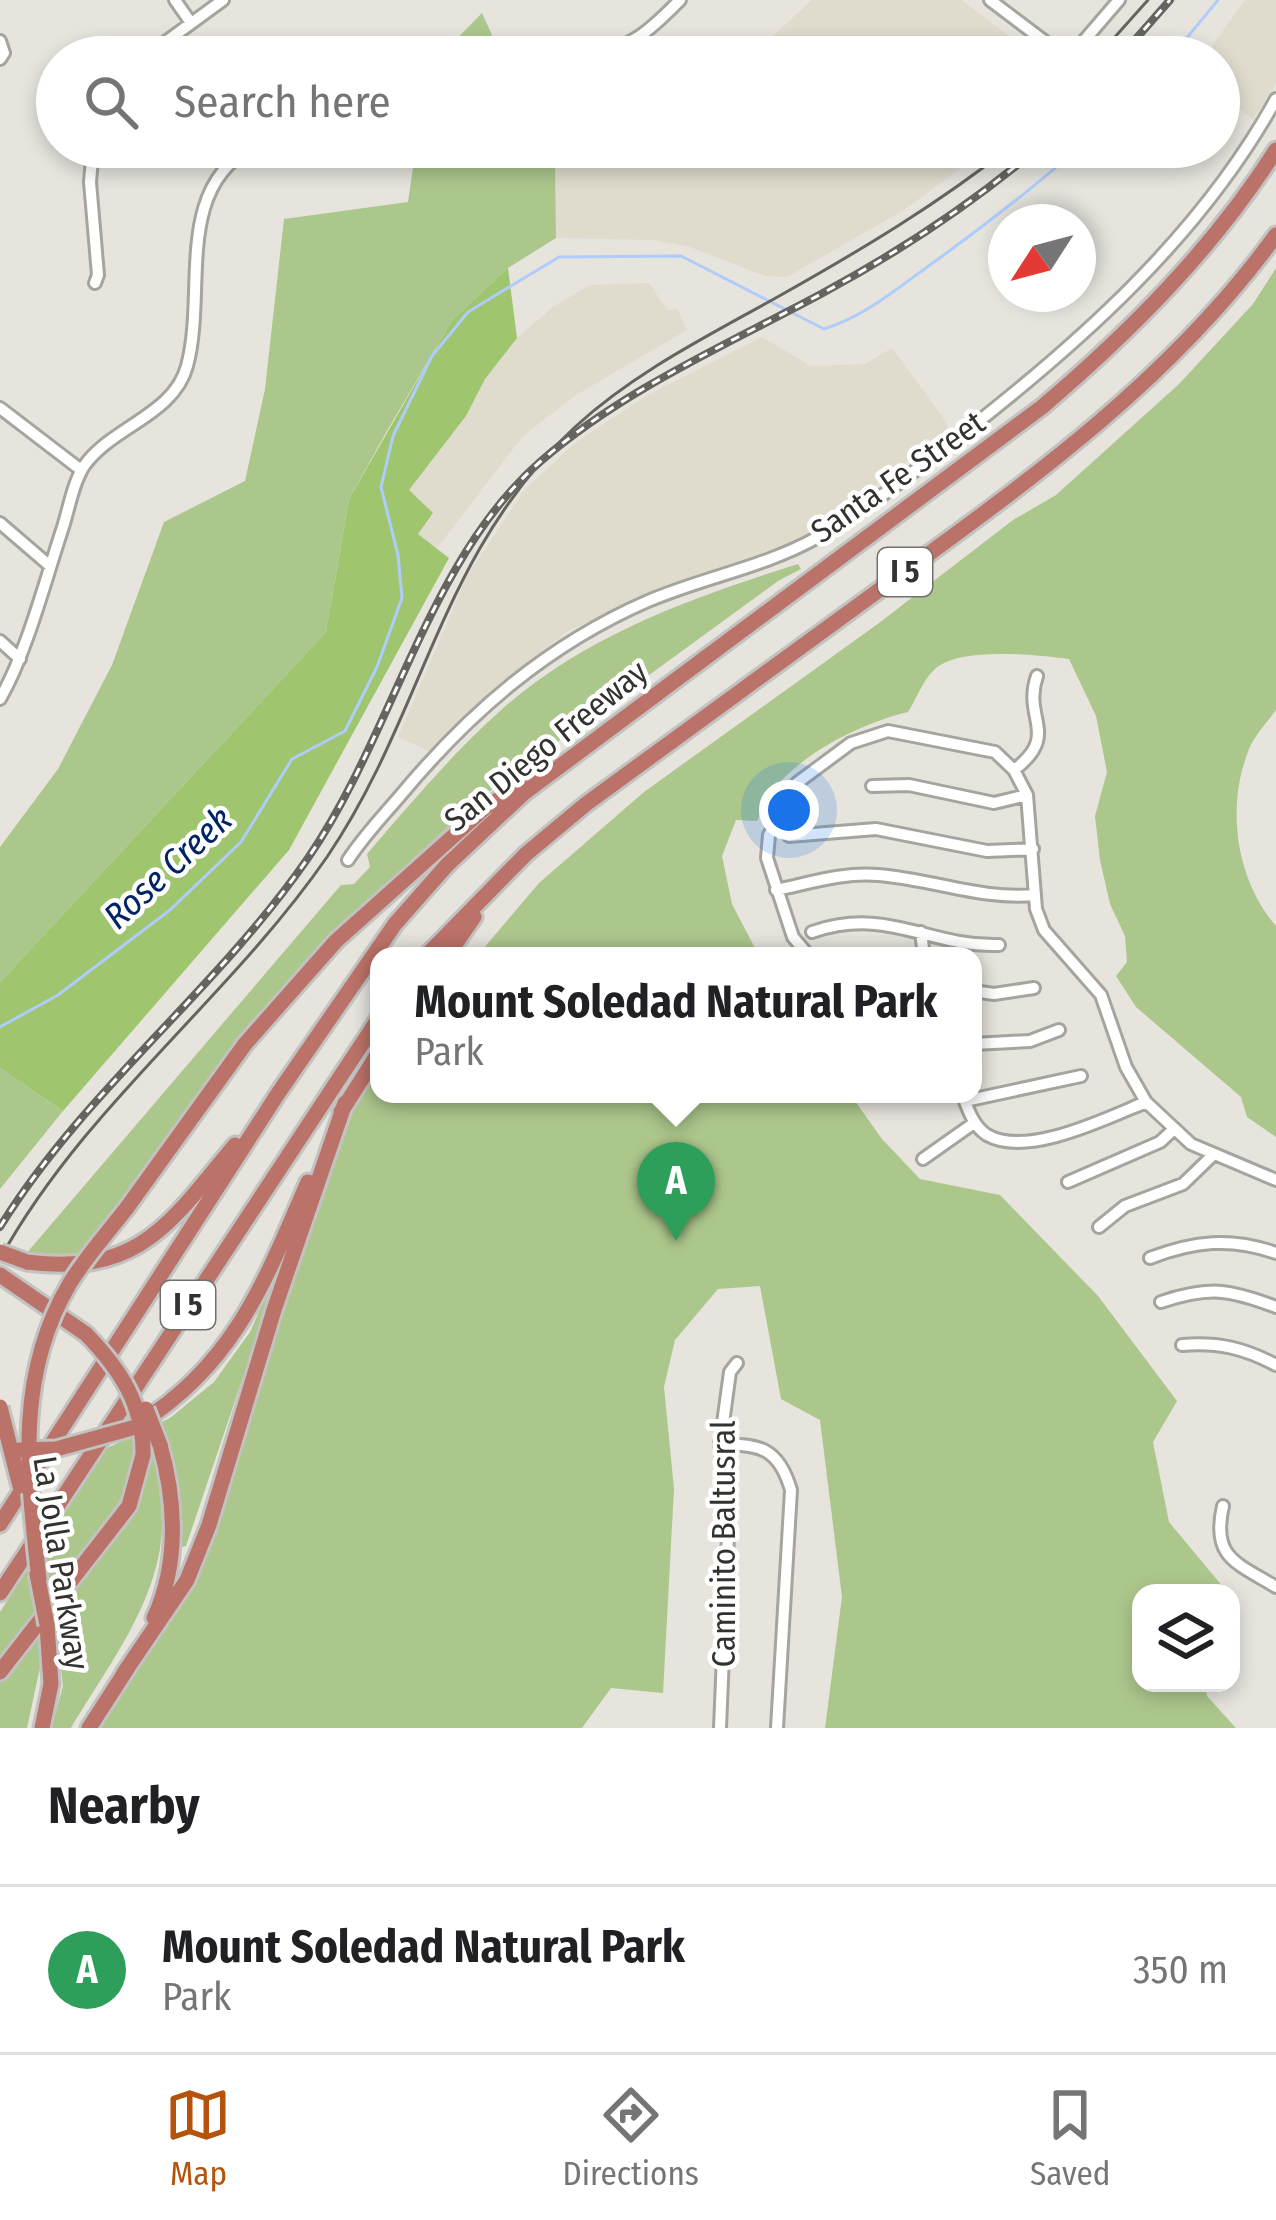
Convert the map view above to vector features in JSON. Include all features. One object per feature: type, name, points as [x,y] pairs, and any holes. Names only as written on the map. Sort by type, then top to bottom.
[{"type":"highway","name":"San Diego Freeway","points":[[379,947],[447,865],[524,793],[1023,422],[1108,351],[1225,221],[1276,151]]},
{"type":"highway","name":"I 5","points":[[435,947],[503,876],[586,804],[1071,447],[1180,350],[1276,235]]},
{"type":"highway","points":[[39,1580],[26,1454],[28,1406],[49,1324],[72,1280],[245,1044],[336,941],[486,807],[572,759]]},
{"type":"highway","points":[[453,947],[503,876]]},
{"type":"highway","name":"San Diego Freeway","points":[[0,1524],[279,1092],[370,960]]},
{"type":"highway","name":"I 5","points":[[0,1593],[370,1032]]},
{"type":"highway","points":[[0,1447],[70,1446],[132,1428],[195,1384],[231,1339],[272,1267],[345,1103],[370,1066]]},
{"type":"highway","points":[[0,1252],[27,1262],[90,1264],[147,1241],[279,1092]]},
{"type":"highway","points":[[124,1673],[187,1580],[209,1525],[274,1310],[345,1103]]},
{"type":"highway","name":"La Jolla Parkway","points":[[0,1275],[113,1358],[137,1391],[160,1445],[173,1524],[160,1606],[89,1728]]},
{"type":"highway","points":[[0,1672],[129,1506],[143,1455],[134,1398],[112,1362],[86,1334]]},
{"type":"highway","name":"La Jolla Parkway","points":[[0,1407],[16,1465],[51,1653],[50,1701],[42,1728]]},
{"type":"street","points":[[175,0],[191,23]]},
{"type":"street","points":[[173,36],[223,0]]},
{"type":"street","points":[[638,36],[680,0]]},
{"type":"street","points":[[990,0],[1039,36]]},
{"type":"street","points":[[1087,36],[1119,0]]},
{"type":"street","points":[[0,41],[4,53],[0,59]]},
{"type":"street","name":"Santa Fe Street","points":[[1240,151],[1276,99]]},
{"type":"street","points":[[91,168],[95,283]]},
{"type":"street","points":[[0,699],[20,658],[81,470],[103,444],[160,406],[184,374],[202,206],[225,168]]},
{"type":"street","name":"Santa Fe Street","points":[[348,860],[454,734],[552,652],[647,602],[817,538],[931,459],[1028,383],[1095,324],[1157,259],[1228,168]]},
{"type":"street","points":[[0,408],[81,470]]},
{"type":"street","points":[[0,523],[50,566]]},
{"type":"street","points":[[0,641],[20,658]]},
{"type":"street","points":[[1015,770],[1040,742],[1032,692],[1037,676]]},
{"type":"street","points":[[801,947],[793,937],[767,858],[769,835],[796,783],[851,743],[888,730],[986,748],[1015,770],[1027,795],[1035,895],[1044,930],[1101,995],[1126,1067],[1146,1102],[1173,1130],[1212,1156],[1276,1180]]},
{"type":"street","points":[[872,786],[909,784],[994,803],[1027,795]]},
{"type":"street","points":[[789,836],[876,829],[987,851],[1033,849]]},
{"type":"street","points":[[776,890],[845,875],[880,875],[969,893],[1035,895]]},
{"type":"street","points":[[812,932],[842,922],[867,921],[892,923],[968,946],[999,945]]},
{"type":"street","points":[[921,932],[922,947]]},
{"type":"street","points":[[982,992],[1034,988]]},
{"type":"street","points":[[982,1044],[1030,1041],[1058,1030]]},
{"type":"street","points":[[982,1094],[1081,1076]]},
{"type":"street","points":[[965,1103],[984,1134],[1006,1142],[1034,1141],[1088,1126],[1146,1102]]},
{"type":"street","points":[[922,1159],[974,1123]]},
{"type":"street","points":[[1068,1183],[1160,1142],[1173,1130]]},
{"type":"street","points":[[1099,1227],[1124,1205],[1183,1184],[1212,1156]]},
{"type":"street","points":[[1150,1258],[1174,1249],[1235,1240],[1276,1253]]},
{"type":"street","points":[[1161,1302],[1193,1291],[1230,1290],[1276,1307]]},
{"type":"street","points":[[1182,1345],[1238,1347],[1276,1365]]},
{"type":"street","name":"Caminito Baltusral","points":[[720,1728],[729,1510],[720,1445],[730,1372],[737,1363]]},
{"type":"street","points":[[720,1445],[759,1446],[778,1460],[790,1490],[777,1728]]},
{"type":"street","points":[[1222,1506],[1217,1531],[1227,1557],[1276,1587]]},
{"type":"shaded area","points":[[812,0],[962,0],[1009,36],[773,36]]},
{"type":"shaded area","points":[[1245,0],[1276,0],[1276,83],[1253,120],[1240,108],[1240,36],[1219,36]]},
{"type":"shaded area","points":[[555,168],[961,168],[904,210],[787,277],[765,276],[687,246],[652,240],[556,238]]},
{"type":"shaded area","points":[[649,283],[668,311],[677,308],[687,330],[576,395],[523,436],[437,548],[417,534],[409,490],[466,416],[485,379],[517,338],[554,306],[590,285]]},
{"type":"shaded area","points":[[762,337],[811,366],[865,364],[892,348],[947,423],[948,431],[805,537],[641,598],[568,631],[504,680],[429,751],[398,737],[467,576],[525,489],[576,442],[646,396]]},
{"type":"green space","points":[[482,13],[492,36],[460,36]]},
{"type":"green space","points":[[413,168],[555,168],[556,238],[508,268],[452,320],[387,431],[349,499],[326,632],[0,982],[0,847],[58,769],[112,665],[164,522],[245,481],[265,389],[284,219],[408,202]]},
{"type":"green space","points":[[508,268],[517,338],[485,379],[466,416],[409,490],[433,513],[418,534],[449,558],[289,850],[63,1111],[0,1068],[0,982],[326,632],[349,499],[452,320]]},
{"type":"green space","points":[[1276,268],[1276,710],[1249,749],[1237,817],[1243,864],[1276,926],[1276,1137],[1247,1117],[1241,1097],[1136,1007],[1116,976],[1127,962],[1125,936],[1110,904],[1095,816],[1107,772],[1096,716],[1069,659],[998,654],[945,662],[930,674],[908,712],[824,747],[782,780],[757,821],[736,820],[722,856],[732,904],[754,947],[485,947],[539,883],[644,792],[1013,520],[1056,495],[1179,384],[1253,304]]},
{"type":"green space","points":[[798,564],[801,569],[778,581],[475,802],[329,936],[77,1257],[25,1255],[341,885],[354,884],[370,867],[367,854],[399,817],[500,711],[603,640],[679,605]]},
{"type":"green space","points":[[0,1068],[63,1111],[0,1189]]},
{"type":"green space","points":[[370,1083],[370,1103],[856,1103],[920,1179],[1000,1195],[1098,1296],[1177,1401],[1153,1442],[1169,1522],[1221,1584],[1132,1584],[1132,1692],[1206,1692],[1236,1728],[825,1728],[842,1597],[820,1420],[781,1399],[760,1286],[718,1289],[675,1340],[664,1387],[674,1489],[663,1693],[611,1688],[582,1728],[98,1728],[199,1557],[358,1097]]},
{"type":"green space","points":[[285,1253],[186,1546],[177,1548],[169,1442],[154,1450],[162,1516],[159,1552],[142,1606],[115,1656],[71,1728],[51,1728],[63,1686],[58,1647],[41,1663],[27,1728],[0,1728],[0,1679],[123,1523],[134,1474],[103,1531],[0,1659],[0,1612],[107,1448],[170,1418],[214,1382],[250,1332]]},
{"type":"waterway","name":"Rose Creek","points":[[1188,36],[1218,0]]},
{"type":"waterway","name":"Rose Creek","points":[[0,1027],[58,995],[170,910],[241,842],[292,759],[345,731],[377,667],[402,598],[398,555],[381,487],[393,436],[432,356],[468,312],[559,257],[681,256],[824,329],[892,293],[1055,168]]},
{"type":"tram line","points":[[1116,36],[1148,0]]},
{"type":"tram line","points":[[0,1259],[73,1152],[246,958],[327,857],[388,747],[463,580],[529,476],[575,427],[623,388],[898,225],[982,168]]},
{"type":"railway","points":[[1138,36],[1170,0]]},
{"type":"railway","points":[[0,1227],[71,1130],[233,952],[308,858],[338,810],[440,597],[502,501],[541,461],[606,412],[879,261],[1014,168]]},
{"type":"place","name":"Mount Soledad Natural Park","points":[[676,1241]]}]
